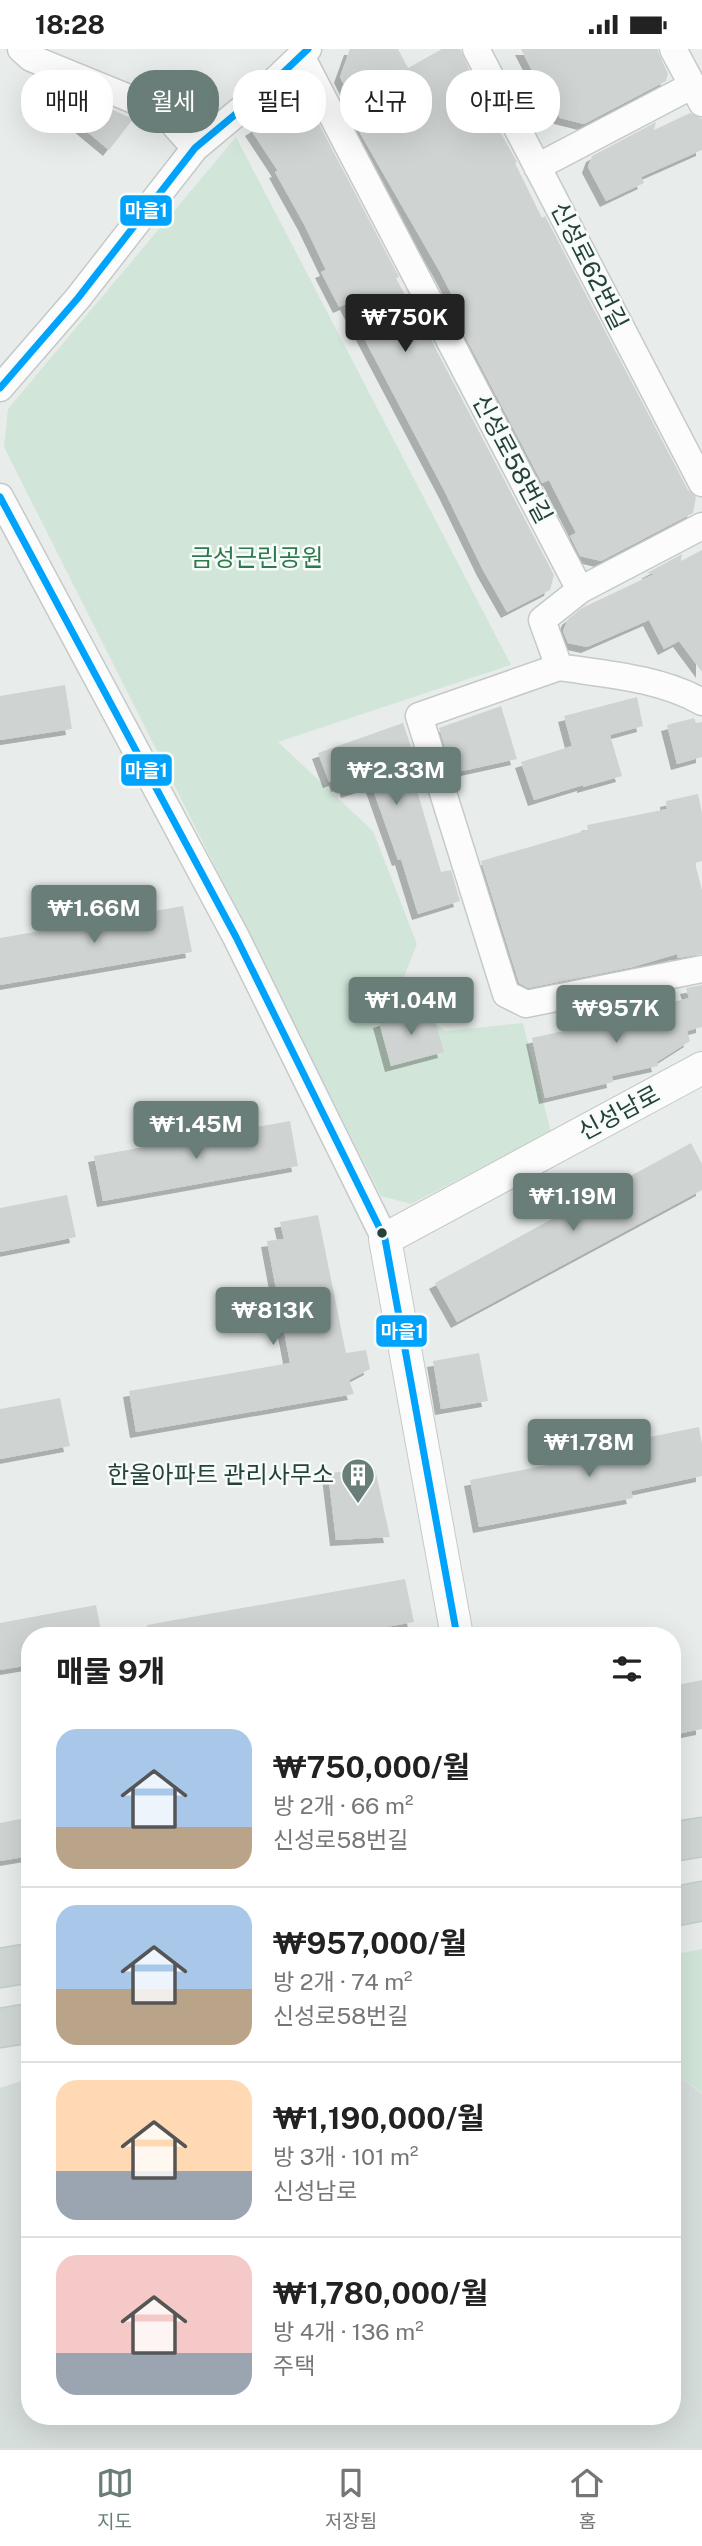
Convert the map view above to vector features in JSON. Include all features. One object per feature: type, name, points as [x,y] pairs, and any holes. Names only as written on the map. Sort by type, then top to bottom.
[{"type":"main road","points":[[681,1840],[702,1837]]},
{"type":"main road","points":[[681,1904],[702,1901]]},
{"type":"main road","points":[[0,1968],[21,1964]]},
{"type":"main road","points":[[0,2028],[21,2024]]},
{"type":"street","points":[[21,49],[31,58],[163,112],[195,148]]},
{"type":"street","name":"신성로62번길","points":[[476,49],[702,483]]},
{"type":"street","points":[[537,167],[697,94],[673,49]]},
{"type":"street","points":[[0,388],[78,297],[195,148],[304,52]]},
{"type":"street","name":"신성로58번길","points":[[304,52],[580,590]]},
{"type":"street","points":[[0,497],[236,937],[385,1240],[455,1627]]},
{"type":"street","points":[[559,667],[542,620],[580,590],[702,526]]},
{"type":"street","points":[[702,702],[690,695],[640,680],[559,667],[419,716],[506,994],[526,1004],[702,969]]},
{"type":"street","name":"신성남로","points":[[385,1240],[702,1068]]},
{"type":"shaded area","points":[[681,2077],[702,2094],[702,2448],[0,2448],[0,2088],[21,2081],[21,2425],[681,2425]]},
{"type":"green space","name":"금성근린공원","points":[[236,137],[511,665],[278,742],[373,831],[417,944],[397,994],[445,1031],[523,1023],[551,1132],[411,1204],[381,1196],[4,447],[8,409]]},
{"type":"green space","points":[[702,1949],[702,2093],[681,2077],[681,1953]]},
{"type":"building","points":[[350,49],[398,49],[408,68],[442,49],[460,49],[469,70],[446,70],[446,133],[501,133],[542,218],[545,216],[688,490],[696,497],[693,513],[601,561],[580,556],[570,536],[576,533],[549,480],[542,483],[457,321],[464,318],[360,133],[432,133],[432,70],[342,70]]},
{"type":"building","points":[[521,49],[657,49],[668,74],[666,81],[584,124],[560,118],[560,70],[532,70]]},
{"type":"building","points":[[113,110],[127,116],[127,127],[109,150],[89,133],[113,133]]},
{"type":"building","points":[[690,113],[702,119],[702,150],[641,177],[644,183],[606,201],[588,167],[592,156],[656,122],[654,130]]},
{"type":"building","points":[[253,133],[324,133],[399,277],[396,278],[554,575],[550,590],[507,612],[346,304],[339,307],[321,272],[326,270],[275,172],[278,171]]},
{"type":"building","points":[[702,550],[702,672],[679,641],[664,649],[649,620],[587,647],[568,643],[563,631],[568,619],[582,608],[654,574],[647,573],[682,554],[681,561]]},
{"type":"building","points":[[65,685],[72,729],[0,740],[0,696]]},
{"type":"building","points":[[637,697],[643,726],[610,735],[622,776],[534,800],[521,762],[572,746],[564,716]]},
{"type":"building","points":[[501,706],[517,759],[453,773],[439,728]]},
{"type":"building","points":[[694,718],[696,723],[702,722],[702,757],[677,764],[667,725]]},
{"type":"building","points":[[403,723],[423,782],[415,784],[441,872],[451,870],[460,901],[418,914],[401,859],[398,860],[371,784],[347,792],[345,784],[337,786],[335,780],[329,782],[318,753]]},
{"type":"building","points":[[698,794],[702,813],[702,861],[695,863],[702,890],[702,954],[678,958],[677,954],[633,967],[528,988],[519,983],[481,861],[588,830],[587,825],[667,809],[666,801]]},
{"type":"building","points":[[183,906],[192,952],[0,985],[0,938]]},
{"type":"building","points":[[702,985],[702,1027],[687,1031],[690,1041],[657,1062],[658,1066],[612,1076],[613,1082],[545,1098],[532,1038],[608,1021],[607,1019],[689,998],[686,988]]},
{"type":"building","points":[[431,1007],[444,1052],[391,1066],[379,1022]]},
{"type":"building","points":[[290,1121],[298,1166],[103,1201],[94,1156]]},
{"type":"building","points":[[691,1143],[702,1164],[702,1190],[457,1322],[435,1283]]},
{"type":"building","points":[[67,1195],[76,1237],[0,1252],[0,1208]]},
{"type":"building","points":[[318,1215],[346,1353],[366,1350],[370,1369],[349,1380],[354,1394],[136,1432],[129,1391],[290,1363],[267,1241],[284,1239],[280,1222]]},
{"type":"building","points":[[479,1353],[488,1401],[441,1409],[433,1361]]},
{"type":"building","points":[[60,1398],[70,1446],[0,1459],[0,1409]]},
{"type":"building","points":[[699,1427],[702,1476],[631,1491],[633,1498],[479,1527],[470,1480],[621,1451],[620,1443]]},
{"type":"building","name":"한울아파트 관리사무소","points":[[375,1469],[390,1537],[336,1540],[328,1473]]},
{"type":"building","points":[[405,1579],[414,1622],[386,1627],[147,1625]]},
{"type":"building","points":[[96,1605],[100,1627],[21,1627],[21,1666],[0,1670],[0,1623]]},
{"type":"building","points":[[702,1680],[702,1729],[681,1733],[681,1684]]},
{"type":"building","points":[[21,1819],[21,1858],[0,1861],[0,1823]]},
{"type":"transit line","name":"마을1","points":[[0,388],[78,298],[195,148],[267,88],[308,49]]},
{"type":"transit line","name":"마을1","points":[[0,497],[236,937],[385,1239],[455,1627]]},
{"type":"place","name":"한울아파트 관리사무소","points":[[358,1505]]}]
